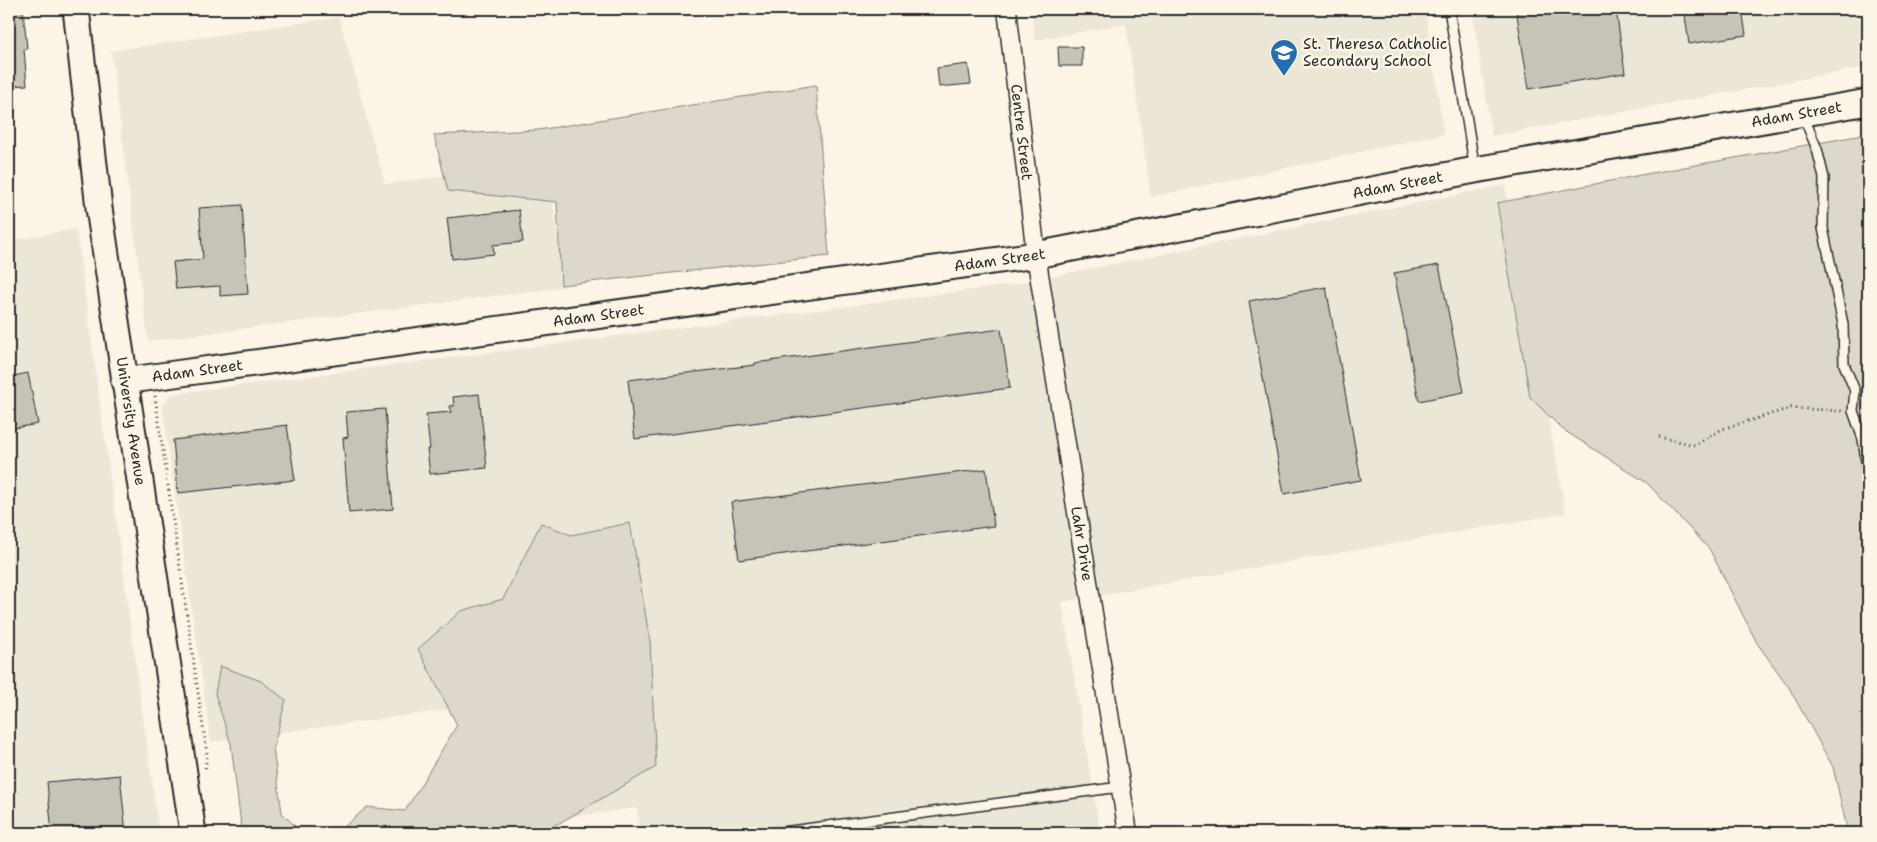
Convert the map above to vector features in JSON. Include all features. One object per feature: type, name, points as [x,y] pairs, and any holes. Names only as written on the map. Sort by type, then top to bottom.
[{"type":"street","name":"University Avenue","points":[[76,9],[98,208],[193,833]]},
{"type":"street","name":"Centre Street","points":[[1007,9],[1036,255]]},
{"type":"street","name":"Adam Street","points":[[124,381],[1036,255],[1475,170],[1868,102]]},
{"type":"street","name":"Lahr Drive","points":[[1036,255],[1128,833]]},
{"type":"lane","points":[[1449,9],[1475,170]]},
{"type":"lane","points":[[1802,113],[1817,149],[1824,178],[1823,228],[1843,324],[1844,364],[1855,392],[1853,411],[1863,439],[1868,478]]},
{"type":"lane","points":[[775,833],[1120,787]]},
{"type":"path","points":[[152,377],[207,754],[204,780]]},
{"type":"path","points":[[1659,438],[1695,445],[1722,429],[1791,408],[1853,411]]},
{"type":"shaded area","name":"St. Theresa Catholic Secondary School","points":[[1031,9],[1425,9],[1444,134],[1151,197],[1126,24],[1035,40]]},
{"type":"shaded area","points":[[1472,9],[1868,9],[1868,67],[1492,136]]},
{"type":"shaded area","points":[[339,17],[385,184],[547,162],[564,287],[148,341],[111,51]]},
{"type":"shaded area","points":[[816,85],[829,256],[561,285],[557,202],[448,191],[434,135],[538,130]]},
{"type":"shaded area","points":[[1868,134],[1868,833],[1848,833],[1833,767],[1788,686],[1757,643],[1710,550],[1647,483],[1562,429],[1530,397],[1497,203]]},
{"type":"shaded area","points":[[1505,185],[1566,513],[1062,602],[1100,833],[641,833],[637,808],[539,821],[522,700],[211,742],[162,405],[172,394],[1009,285]]},
{"type":"shaded area","points":[[76,229],[159,833],[9,833],[9,241]]},
{"type":"shaded area","points":[[541,523],[571,535],[630,523],[650,641],[656,767],[542,833],[337,833],[367,807],[405,811],[457,725],[418,649],[461,611],[503,599]]},
{"type":"shaded area","points":[[220,666],[261,681],[286,700],[273,748],[282,813],[302,833],[242,833],[231,744],[215,694]]},
{"type":"building","points":[[9,9],[23,9],[27,48],[24,49],[27,85],[9,86]]},
{"type":"building","points":[[1516,9],[1616,9],[1625,73],[1529,89]]},
{"type":"building","points":[[1684,9],[1742,9],[1746,35],[1689,44]]},
{"type":"building","points":[[1058,47],[1082,47],[1082,66],[1059,66]]},
{"type":"building","points":[[968,64],[971,84],[939,87],[937,68]]},
{"type":"building","points":[[242,205],[248,294],[220,296],[220,286],[176,289],[173,262],[203,259],[199,208]]},
{"type":"building","points":[[519,210],[523,242],[493,245],[494,254],[452,259],[447,218]]},
{"type":"building","points":[[1439,265],[1464,392],[1419,401],[1394,273]]},
{"type":"building","points":[[1326,287],[1361,480],[1284,494],[1249,301]]},
{"type":"building","points":[[1001,329],[1010,388],[635,439],[628,380],[755,365],[755,363]]},
{"type":"building","points":[[28,373],[38,424],[9,429],[9,377]]},
{"type":"building","points":[[479,394],[487,468],[430,474],[427,449],[430,449],[426,414],[451,412],[450,406],[454,406],[453,397]]},
{"type":"building","points":[[385,409],[393,509],[349,513],[343,438],[348,437],[346,412]]},
{"type":"building","points":[[287,425],[295,480],[178,493],[173,440]]},
{"type":"building","points":[[986,469],[994,526],[739,560],[731,502]]},
{"type":"building","points":[[120,775],[126,833],[52,833],[47,782]]},
{"type":"place","name":"St. Theresa Catholic Secondary School","points":[[1284,77]]}]
